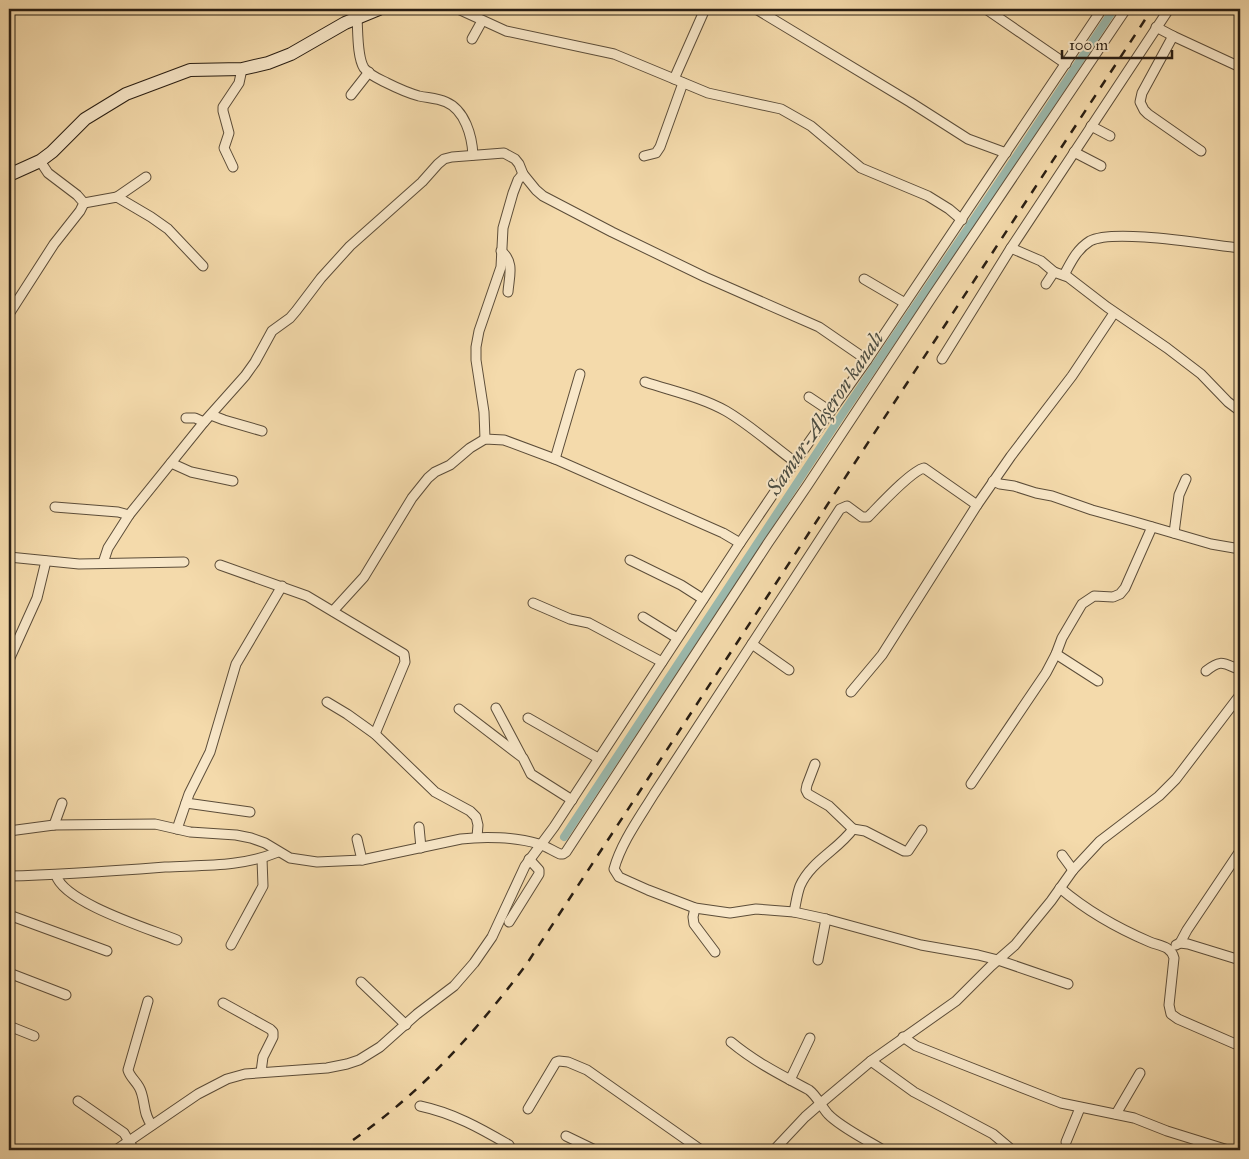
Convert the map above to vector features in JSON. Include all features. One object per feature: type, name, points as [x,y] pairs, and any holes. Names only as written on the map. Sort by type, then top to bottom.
[{"type":"street","points":[[458,9],[482,21],[516,34],[614,54],[678,81],[720,96],[781,109],[811,126],[861,168],[928,196],[962,220]]},
{"type":"street","points":[[644,156],[656,153],[660,146],[678,81],[705,9]]},
{"type":"street","points":[[756,9],[968,139],[1006,153]]},
{"type":"street","points":[[986,9],[1066,64]]},
{"type":"street","points":[[116,1150],[198,1094],[227,1079],[261,1072],[327,1068],[359,1060],[380,1047],[427,1006],[454,986],[474,963],[492,937],[515,885],[529,859],[554,827],[794,462],[867,360],[1102,9]]},
{"type":"street","points":[[9,831],[54,825],[155,824],[190,832],[236,835],[251,838],[265,843],[290,858],[317,862],[362,860],[477,837],[521,840],[540,844],[560,854],[566,852],[768,543],[1126,9]]},
{"type":"street","points":[[942,359],[1011,248],[1169,9]]},
{"type":"street","points":[[9,176],[40,161],[86,119],[126,94],[190,70],[242,69],[259,66],[291,54],[367,12]]},
{"type":"street","points":[[367,12],[361,59],[364,67],[369,72],[405,91],[452,105],[471,135],[473,154]]},
{"type":"street","points":[[472,39],[482,21]]},
{"type":"street","points":[[1156,27],[1240,67]]},
{"type":"street","points":[[1173,36],[1142,94],[1140,102],[1148,114],[1201,151]]},
{"type":"street","points":[[232,167],[224,148],[229,133],[223,106],[238,83],[242,69]]},
{"type":"street","points":[[351,94],[369,72]]},
{"type":"street","points":[[1091,126],[1110,136]]},
{"type":"street","points":[[1074,152],[1101,166]]},
{"type":"street","points":[[103,563],[108,548],[129,515],[255,362],[272,332],[290,318],[321,278],[350,246],[422,182],[444,159],[473,154],[504,153],[509,155],[516,159],[523,174],[543,196],[705,277],[827,331],[867,360]]},
{"type":"street","points":[[40,161],[48,173],[77,195],[84,203]]},
{"type":"street","points":[[485,439],[484,412],[476,360],[476,347],[479,331],[501,267],[505,220],[518,180],[523,174]]},
{"type":"street","points":[[84,203],[117,197],[146,177]]},
{"type":"street","points":[[117,197],[168,229],[203,266]]},
{"type":"street","points":[[9,314],[54,244],[84,203]]},
{"type":"street","points":[[1064,275],[1077,252],[1101,237],[1123,236],[1240,248]]},
{"type":"street","points":[[1011,248],[1041,261],[1054,272],[1064,275],[1114,313],[1167,348],[1200,374],[1228,402],[1240,411]]},
{"type":"street","points":[[501,251],[508,256],[509,260],[508,292]]},
{"type":"street","points":[[1046,284],[1054,272]]},
{"type":"street","points":[[864,279],[905,303]]},
{"type":"street","points":[[851,692],[882,655],[977,504],[1072,376],[1114,313]]},
{"type":"street","points":[[555,459],[580,374]]},
{"type":"street","points":[[645,382],[708,402],[726,411],[794,462]]},
{"type":"street","points":[[809,397],[830,411]]},
{"type":"street","points":[[186,418],[224,420],[262,431]]},
{"type":"street","points":[[333,611],[364,577],[412,498],[428,478],[435,472],[450,465],[470,448],[485,439],[504,440],[555,459],[723,533],[740,543]]},
{"type":"street","points":[[171,463],[191,472],[233,482]]},
{"type":"street","points":[[977,504],[929,471],[921,468],[868,517],[862,517],[846,506],[842,507],[635,826],[618,857],[614,870],[619,877],[695,908],[730,913],[756,908],[794,912],[921,945],[998,960],[1068,984]]},
{"type":"street","points":[[1174,533],[1179,495],[1186,479]]},
{"type":"street","points":[[993,481],[1052,496],[1092,510],[1211,544],[1240,549]]},
{"type":"street","points":[[56,507],[118,512],[129,515]]},
{"type":"street","points":[[971,784],[1046,674],[1062,638],[1082,604],[1094,596],[1113,598],[1120,594],[1152,527]]},
{"type":"street","points":[[9,558],[71,563],[184,562]]},
{"type":"street","points":[[630,560],[680,585],[703,599]]},
{"type":"street","points":[[9,660],[37,598],[46,561]]},
{"type":"street","points":[[220,565],[307,596],[401,650],[406,658],[376,734]]},
{"type":"street","points":[[177,829],[186,803],[210,752],[236,664],[282,586]]},
{"type":"street","points":[[533,603],[570,619],[589,623],[662,662]]},
{"type":"street","points":[[643,617],[677,638]]},
{"type":"street","points":[[752,644],[789,670]]},
{"type":"street","points":[[1056,654],[1098,681]]},
{"type":"street","points":[[1206,671],[1216,663],[1240,670]]},
{"type":"street","points":[[774,1150],[821,1103],[871,1061],[956,1002],[1021,939],[1073,870],[1100,841],[1159,796],[1176,779],[1240,695]]},
{"type":"street","points":[[327,702],[376,734],[435,792],[470,811],[476,817],[478,825],[477,837]]},
{"type":"street","points":[[496,708],[531,774],[572,800]]},
{"type":"street","points":[[459,709],[523,758]]},
{"type":"street","points":[[528,718],[598,758]]},
{"type":"street","points":[[815,764],[807,785],[806,790],[808,794],[829,806],[853,829],[865,831],[904,851],[908,850],[922,830]]},
{"type":"street","points":[[54,825],[62,803]]},
{"type":"street","points":[[186,803],[250,812]]},
{"type":"street","points":[[420,827],[421,848]]},
{"type":"street","points":[[794,912],[798,892],[805,877],[812,868],[847,838],[853,829]]},
{"type":"street","points":[[357,839],[362,860]]},
{"type":"street","points":[[9,876],[215,866],[262,859],[278,852]]},
{"type":"street","points":[[1170,949],[1180,943],[1240,852]]},
{"type":"street","points":[[1062,855],[1073,870]]},
{"type":"street","points":[[231,945],[263,886],[262,859]]},
{"type":"street","points":[[509,922],[539,874],[539,870],[529,859]]},
{"type":"street","points":[[56,875],[57,879],[66,889],[86,902],[178,940]]},
{"type":"street","points":[[1060,888],[1078,904],[1095,914],[1132,934],[1170,949],[1174,958],[1169,1005],[1171,1014],[1178,1019],[1240,1046]]},
{"type":"street","points":[[695,908],[694,924],[715,952]]},
{"type":"street","points":[[9,915],[107,951]]},
{"type":"street","points":[[818,960],[826,919]]},
{"type":"street","points":[[1180,943],[1240,960]]},
{"type":"street","points":[[9,973],[66,995]]},
{"type":"street","points":[[361,982],[406,1025]]},
{"type":"street","points":[[148,1001],[128,1070],[130,1076],[139,1086],[147,1120],[152,1125]]},
{"type":"street","points":[[223,1003],[273,1032],[273,1037],[261,1063],[261,1072]]},
{"type":"street","points":[[9,1026],[34,1036]]},
{"type":"street","points":[[903,1037],[909,1043],[925,1050],[1061,1103],[1150,1123],[1217,1149],[1228,1150]]},
{"type":"street","points":[[790,1080],[810,1038]]},
{"type":"street","points":[[731,1042],[754,1060],[808,1090],[835,1120],[883,1150]]},
{"type":"street","points":[[871,1061],[914,1092],[993,1134],[1012,1150]]},
{"type":"street","points":[[528,1109],[556,1062],[568,1062],[591,1072],[701,1150]]},
{"type":"street","points":[[1116,1114],[1140,1074]]},
{"type":"street","points":[[78,1101],[124,1133],[134,1150]]},
{"type":"street","points":[[420,1106],[443,1112],[474,1124],[509,1145],[512,1150]]},
{"type":"street","points":[[1066,1142],[1080,1108]]},
{"type":"street","points":[[566,1136],[594,1150]]},
{"type":"waterway","name":"Samur-Abşeron kanalı","points":[[564,837],[837,422],[1114,9]]},
{"type":"railway","points":[[338,1150],[366,1131],[417,1089],[463,1042],[526,965],[1152,9]]}]
